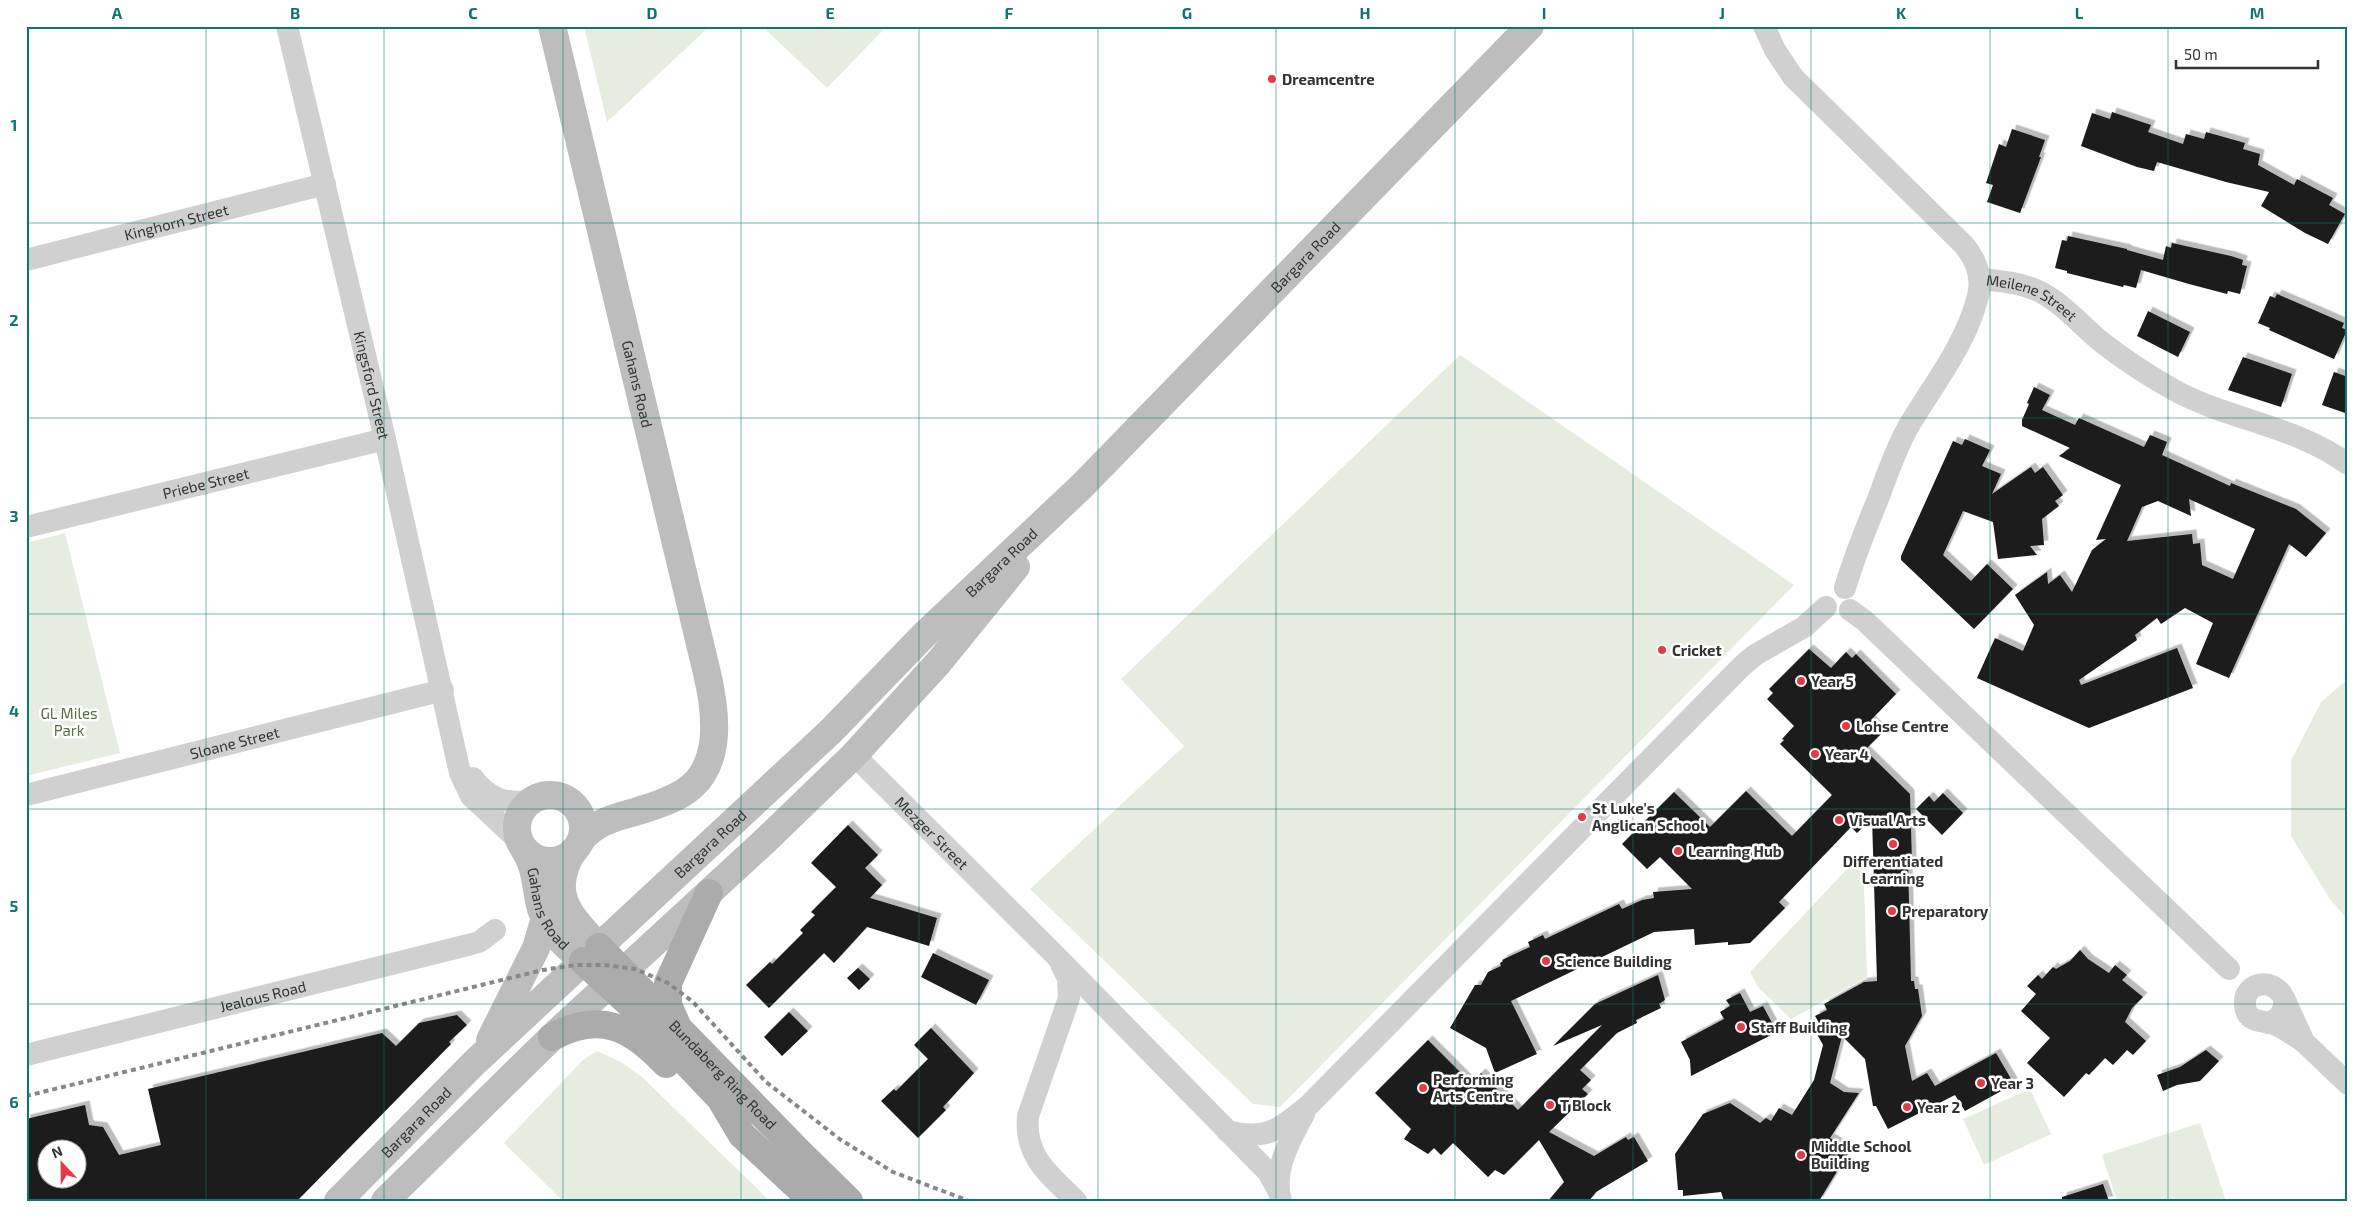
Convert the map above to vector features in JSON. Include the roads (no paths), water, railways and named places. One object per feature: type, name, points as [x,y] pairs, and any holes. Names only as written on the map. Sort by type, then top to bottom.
[{"type":"main road","name":"Gahans Road","points":[[522,846],[537,859],[552,861],[567,856],[600,822],[670,801],[689,790],[706,770],[713,741],[713,697],[552,26]]},
{"type":"main road","name":"Bargara Road","points":[[338,1201],[474,1063],[831,731],[924,635],[1082,486],[1530,26]]},
{"type":"main road","name":"Bargara Road","points":[[385,1201],[552,1037],[709,894],[854,755],[939,662],[1082,486]]},
{"type":"main road","points":[[831,731],[854,755]]},
{"type":"main road","name":"Gahans Road","points":[[591,954],[560,939],[545,918],[539,899],[535,869],[522,846],[516,824],[524,808],[530,801],[548,795],[579,803],[617,802],[663,791],[693,774],[709,755],[713,741]]},
{"type":"main road","name":"Gahans Road","points":[[567,800],[578,810],[583,825],[577,846],[567,862],[562,876],[563,898],[591,954]]},
{"type":"main road","points":[[679,1028],[668,1005],[666,989],[709,894]]},
{"type":"main road","points":[[474,1063],[490,1039],[536,948],[545,918]]},
{"type":"main road","name":"Bundaberg Ring Road","points":[[591,954],[617,978],[679,1028],[849,1201]]},
{"type":"main road","name":"Bundaberg Ring Road","points":[[617,978],[720,1098],[742,1135],[813,1201]]},
{"type":"main road","points":[[552,1037],[568,1028],[589,1023],[603,1023],[615,1027],[652,1048],[718,1118],[742,1135]]},
{"type":"street","name":"Kingsford Street","points":[[287,26],[326,184],[443,690],[460,773],[466,789],[486,812],[512,833],[522,846]]},
{"type":"street","name":"Meilene Street","points":[[1764,26],[1775,50],[1793,77],[1964,244],[1972,254],[1980,279],[2008,282],[2036,290],[2055,302],[2119,356],[2176,391],[2212,408],[2319,446],[2348,464]]},
{"type":"street","name":"Kinghorn Street","points":[[26,260],[326,184]]},
{"type":"street","points":[[1845,588],[1894,458],[1907,430],[1942,375],[1952,355],[1974,308],[1980,279]]},
{"type":"street","name":"Priebe Street","points":[[26,526],[385,439]]},
{"type":"street","points":[[1227,1132],[1262,1136],[1274,1132],[1308,1106],[1754,655],[1804,627],[1826,606],[1826,597],[1831,589],[1845,588],[1853,597],[1850,610]]},
{"type":"street","points":[[1826,606],[1837,615],[1850,610]]},
{"type":"street","points":[[1850,610],[1886,641],[2229,969],[2277,988],[2284,998],[2304,1042]]},
{"type":"street","name":"Sloane Street","points":[[26,795],[443,690]]},
{"type":"street","name":"Kingsford Street","points":[[455,744],[468,772],[487,793],[502,802],[530,801]]},
{"type":"street","name":"Mezger Street","points":[[854,755],[1056,956],[1268,1172],[1280,1196]]},
{"type":"street","name":"Jealous Road","points":[[26,1055],[468,945],[479,942],[495,930]]},
{"type":"street","points":[[1056,956],[1068,978],[1069,998],[1028,1116],[1027,1127],[1034,1155],[1040,1164],[1076,1201]]},
{"type":"street","points":[[2229,969],[2250,1017],[2261,1023],[2278,1026],[2304,1042],[2348,1084]]},
{"type":"street","points":[[2245,1006],[2245,999],[2252,988],[2265,984]]},
{"type":"street","points":[[2268,1023],[2279,1017],[2283,1012],[2284,998]]},
{"type":"street","points":[[1280,1196],[1279,1168],[1292,1135],[1308,1106]]},
{"type":"railway","points":[[26,1096],[543,970],[576,965],[605,965],[635,969],[668,983],[693,1002],[766,1082],[841,1140],[893,1172],[969,1201]]},
{"type":"place","name":"Dreamcentre","points":[[1272,79]]},
{"type":"place","name":"Cricket","points":[[1662,650]]},
{"type":"place","name":"Year 5","points":[[1801,681]]},
{"type":"place","name":"Lohse Centre","points":[[1846,726]]},
{"type":"place","name":"Year 4","points":[[1815,754]]},
{"type":"place","name":"St Luke's Anglican School","points":[[1582,817]]},
{"type":"place","name":"Visual Arts","points":[[1839,820]]},
{"type":"place","name":"Differentiated Learning","points":[[1893,844]]},
{"type":"place","name":"Learning Hub","points":[[1678,851]]},
{"type":"place","name":"Preparatory","points":[[1892,911]]},
{"type":"place","name":"Science Building","points":[[1546,961]]},
{"type":"place","name":"Staff Building","points":[[1741,1027]]},
{"type":"place","name":"Year 3","points":[[1981,1083]]},
{"type":"place","name":"Performing Arts Centre","points":[[1423,1088]]},
{"type":"place","name":"T Block","points":[[1550,1105]]},
{"type":"place","name":"Year 2","points":[[1907,1107]]},
{"type":"place","name":"Middle School Building","points":[[1801,1155]]},
{"type":"park label","name":"GL Miles Park","points":[[69,722]]}]
